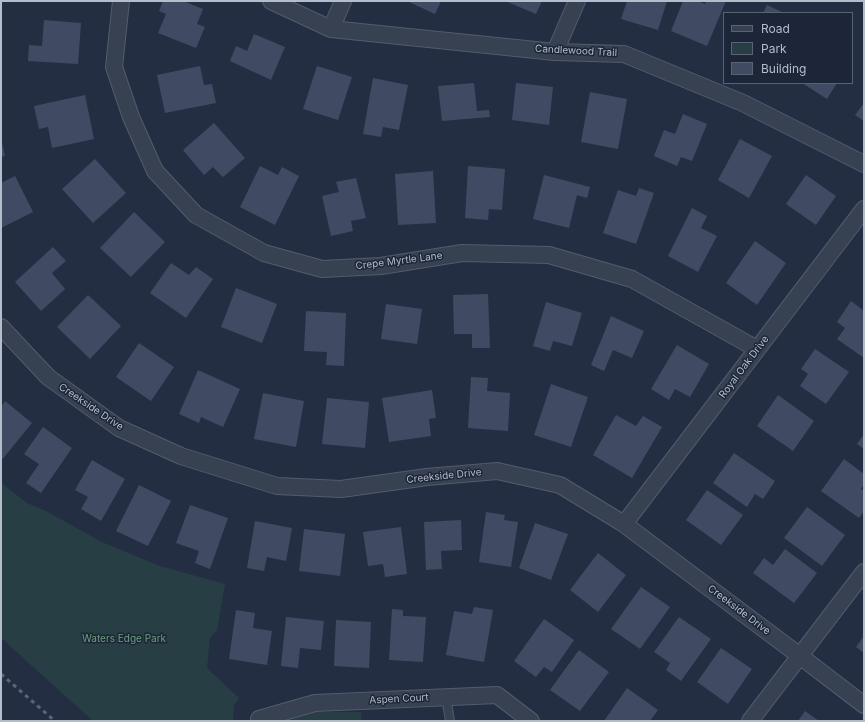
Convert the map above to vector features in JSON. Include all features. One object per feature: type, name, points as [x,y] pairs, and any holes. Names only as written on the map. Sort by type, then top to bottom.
[{"type":"street","name":"Crepe Myrtle Lane","points":[[122,1],[114,67],[131,117],[155,171],[196,215],[264,253],[322,269],[381,266],[462,253],[550,255],[632,279],[757,349]]},
{"type":"street","name":"Candlewood Trail","points":[[271,1],[331,30],[555,52],[624,54],[743,103],[864,164]]},
{"type":"street","points":[[331,30],[343,1]]},
{"type":"street","points":[[555,52],[577,1]]},
{"type":"street","name":"Royal Oak Drive","points":[[624,524],[864,209]]},
{"type":"street","name":"Creekside Drive","points":[[1,327],[48,377],[119,428],[181,456],[277,486],[341,489],[427,477],[497,471],[560,485],[624,524],[864,705]]},
{"type":"street","points":[[750,721],[864,572]]},
{"type":"street","name":"Aspen Court","points":[[260,719],[314,703],[497,695],[532,721]]},
{"type":"lane","points":[[446,697],[450,721]]},
{"type":"green space","name":"Waters Edge Park","points":[[1,482],[27,503],[46,511],[102,542],[160,566],[225,584],[217,630],[210,638],[207,668],[239,698],[234,705],[233,721],[93,721],[1,638]]},
{"type":"green space","points":[[309,712],[361,712],[362,721],[291,721],[294,716]]},
{"type":"building","points":[[163,1],[183,1],[203,9],[197,24],[205,27],[196,48],[158,33],[166,14],[159,11]]},
{"type":"building","points":[[407,1],[441,1],[435,14]]},
{"type":"building","points":[[505,1],[542,1],[536,14]]},
{"type":"building","points":[[627,1],[667,1],[658,30],[621,19]]},
{"type":"building","points":[[683,1],[697,1],[705,4],[706,1],[726,1],[707,46],[671,31]]},
{"type":"building","points":[[767,5],[782,12],[764,12]]},
{"type":"building","points":[[44,20],[81,23],[78,64],[28,61],[29,45],[42,46]]},
{"type":"building","points":[[254,34],[285,47],[271,80],[230,61],[236,46],[247,51]]},
{"type":"building","points":[[200,66],[204,85],[212,84],[216,103],[165,113],[157,75]]},
{"type":"building","points":[[317,66],[352,77],[338,120],[303,109]]},
{"type":"building","points":[[373,78],[408,85],[399,130],[383,127],[381,137],[363,134]]},
{"type":"building","points":[[474,83],[477,111],[489,110],[490,117],[442,121],[438,86]]},
{"type":"building","points":[[516,83],[553,87],[549,125],[512,120]]},
{"type":"building","points":[[804,84],[836,84],[827,99]]},
{"type":"building","points":[[590,92],[627,99],[618,149],[581,142]]},
{"type":"building","points":[[85,95],[94,139],[52,148],[48,127],[39,129],[34,106]]},
{"type":"building","points":[[864,103],[864,121],[855,115]]},
{"type":"building","points":[[683,114],[707,124],[692,161],[681,157],[677,166],[654,156],[664,130],[675,134]]},
{"type":"building","points":[[214,123],[245,158],[223,177],[213,167],[204,175],[183,150]]},
{"type":"building","points":[[1,139],[5,156],[1,157]]},
{"type":"building","points":[[740,139],[772,156],[749,198],[718,180]]},
{"type":"building","points":[[95,159],[126,193],[93,223],[62,189]]},
{"type":"building","points":[[260,166],[278,175],[282,167],[299,176],[275,225],[240,207]]},
{"type":"building","points":[[468,166],[505,169],[502,210],[489,209],[488,220],[465,218]]},
{"type":"building","points":[[433,171],[436,223],[398,225],[395,174]]},
{"type":"building","points":[[544,175],[590,187],[587,198],[577,195],[569,228],[533,219]]},
{"type":"building","points":[[806,175],[836,196],[816,225],[786,204]]},
{"type":"building","points":[[15,176],[33,212],[1,228],[1,183]]},
{"type":"building","points":[[356,178],[366,218],[351,221],[353,231],[331,236],[322,196],[339,192],[336,182]]},
{"type":"building","points":[[639,188],[654,193],[636,244],[603,233],[618,190],[636,196]]},
{"type":"building","points":[[692,208],[707,216],[701,228],[717,236],[698,272],[668,256]]},
{"type":"building","points":[[134,212],[165,242],[131,277],[100,248]]},
{"type":"building","points":[[755,241],[786,263],[757,305],[726,283]]},
{"type":"building","points":[[53,247],[66,261],[52,273],[65,289],[41,311],[15,282]]},
{"type":"building","points":[[171,263],[189,275],[196,267],[213,279],[186,318],[150,293]]},
{"type":"building","points":[[236,288],[277,304],[262,343],[221,327]]},
{"type":"building","points":[[488,294],[490,348],[472,348],[472,334],[454,334],[453,295]]},
{"type":"building","points":[[88,295],[121,326],[90,359],[57,327]]},
{"type":"building","points":[[851,301],[864,311],[864,358],[837,339],[845,328],[837,322]]},
{"type":"building","points":[[546,302],[582,313],[572,346],[553,341],[550,351],[533,346]]},
{"type":"building","points":[[386,304],[422,309],[417,344],[381,339]]},
{"type":"building","points":[[306,311],[346,313],[344,366],[326,365],[327,352],[304,351]]},
{"type":"building","points":[[611,316],[644,331],[632,358],[613,350],[604,371],[591,365]]},
{"type":"building","points":[[139,343],[174,367],[151,401],[116,377]]},
{"type":"building","points":[[677,345],[709,364],[690,397],[675,389],[669,400],[651,389]]},
{"type":"building","points":[[815,349],[849,372],[826,404],[800,386],[808,374],[801,369]]},
{"type":"building","points":[[198,370],[240,389],[223,427],[201,417],[199,423],[179,414]]},
{"type":"building","points":[[471,377],[488,378],[487,391],[510,393],[508,431],[468,428]]},
{"type":"building","points":[[551,384],[588,397],[571,447],[534,435]]},
{"type":"building","points":[[432,390],[436,418],[429,419],[431,436],[389,442],[382,398]]},
{"type":"building","points":[[263,393],[304,401],[296,447],[254,439]]},
{"type":"building","points":[[778,395],[814,421],[793,451],[757,426]]},
{"type":"building","points":[[327,398],[369,402],[365,448],[322,444]]},
{"type":"building","points":[[5,401],[32,423],[1,461],[1,407]]},
{"type":"building","points":[[616,415],[636,426],[643,416],[662,427],[632,478],[593,455]]},
{"type":"building","points":[[43,427],[72,448],[41,493],[26,483],[39,464],[24,454]]},
{"type":"building","points":[[864,434],[864,449],[857,444]]},
{"type":"building","points":[[734,453],[775,481],[763,499],[755,494],[747,507],[713,483]]},
{"type":"building","points":[[844,459],[864,474],[864,484],[861,489],[864,491],[864,511],[859,518],[821,491]]},
{"type":"building","points":[[92,460],[125,479],[101,521],[81,509],[88,497],[75,490]]},
{"type":"building","points":[[139,485],[171,501],[148,546],[116,531]]},
{"type":"building","points":[[707,490],[743,515],[721,545],[686,520]]},
{"type":"building","points":[[190,505],[228,518],[210,569],[195,563],[199,551],[176,543]]},
{"type":"building","points":[[807,507],[845,535],[822,566],[784,538]]},
{"type":"building","points":[[486,512],[505,515],[504,520],[518,522],[511,567],[479,562]]},
{"type":"building","points":[[461,520],[462,550],[441,551],[442,569],[426,570],[424,522]]},
{"type":"building","points":[[255,521],[292,528],[286,561],[267,557],[264,571],[247,568]]},
{"type":"building","points":[[535,523],[568,534],[551,580],[519,568]]},
{"type":"building","points":[[401,527],[407,574],[385,577],[383,564],[368,566],[363,532]]},
{"type":"building","points":[[304,529],[345,534],[340,576],[299,571]]},
{"type":"building","points":[[785,549],[817,573],[794,603],[753,573],[764,558],[773,565]]},
{"type":"building","points":[[598,553],[626,575],[598,612],[570,590]]},
{"type":"building","points":[[641,587],[670,607],[640,649],[611,629]]},
{"type":"building","points":[[474,607],[493,610],[484,662],[446,655],[454,611],[472,614]]},
{"type":"building","points":[[392,609],[403,610],[403,616],[426,617],[423,662],[389,660]]},
{"type":"building","points":[[236,610],[255,613],[253,628],[272,631],[267,665],[229,659]]},
{"type":"building","points":[[286,617],[324,621],[321,650],[300,648],[298,668],[281,666]]},
{"type":"building","points":[[679,617],[711,639],[681,681],[666,670],[670,663],[654,652]]},
{"type":"building","points":[[544,619],[574,640],[552,672],[544,667],[536,677],[514,661]]},
{"type":"building","points":[[336,620],[371,622],[369,668],[334,666]]},
{"type":"building","points":[[864,636],[864,653],[856,647]]},
{"type":"building","points":[[721,648],[752,669],[728,704],[697,682]]},
{"type":"building","points":[[579,650],[609,672],[580,711],[550,690]]},
{"type":"building","points":[[627,688],[658,710],[650,721],[604,721]]},
{"type":"building","points":[[805,711],[819,721],[798,721]]},
{"type":"railway","points":[[1,674],[55,721]]}]
